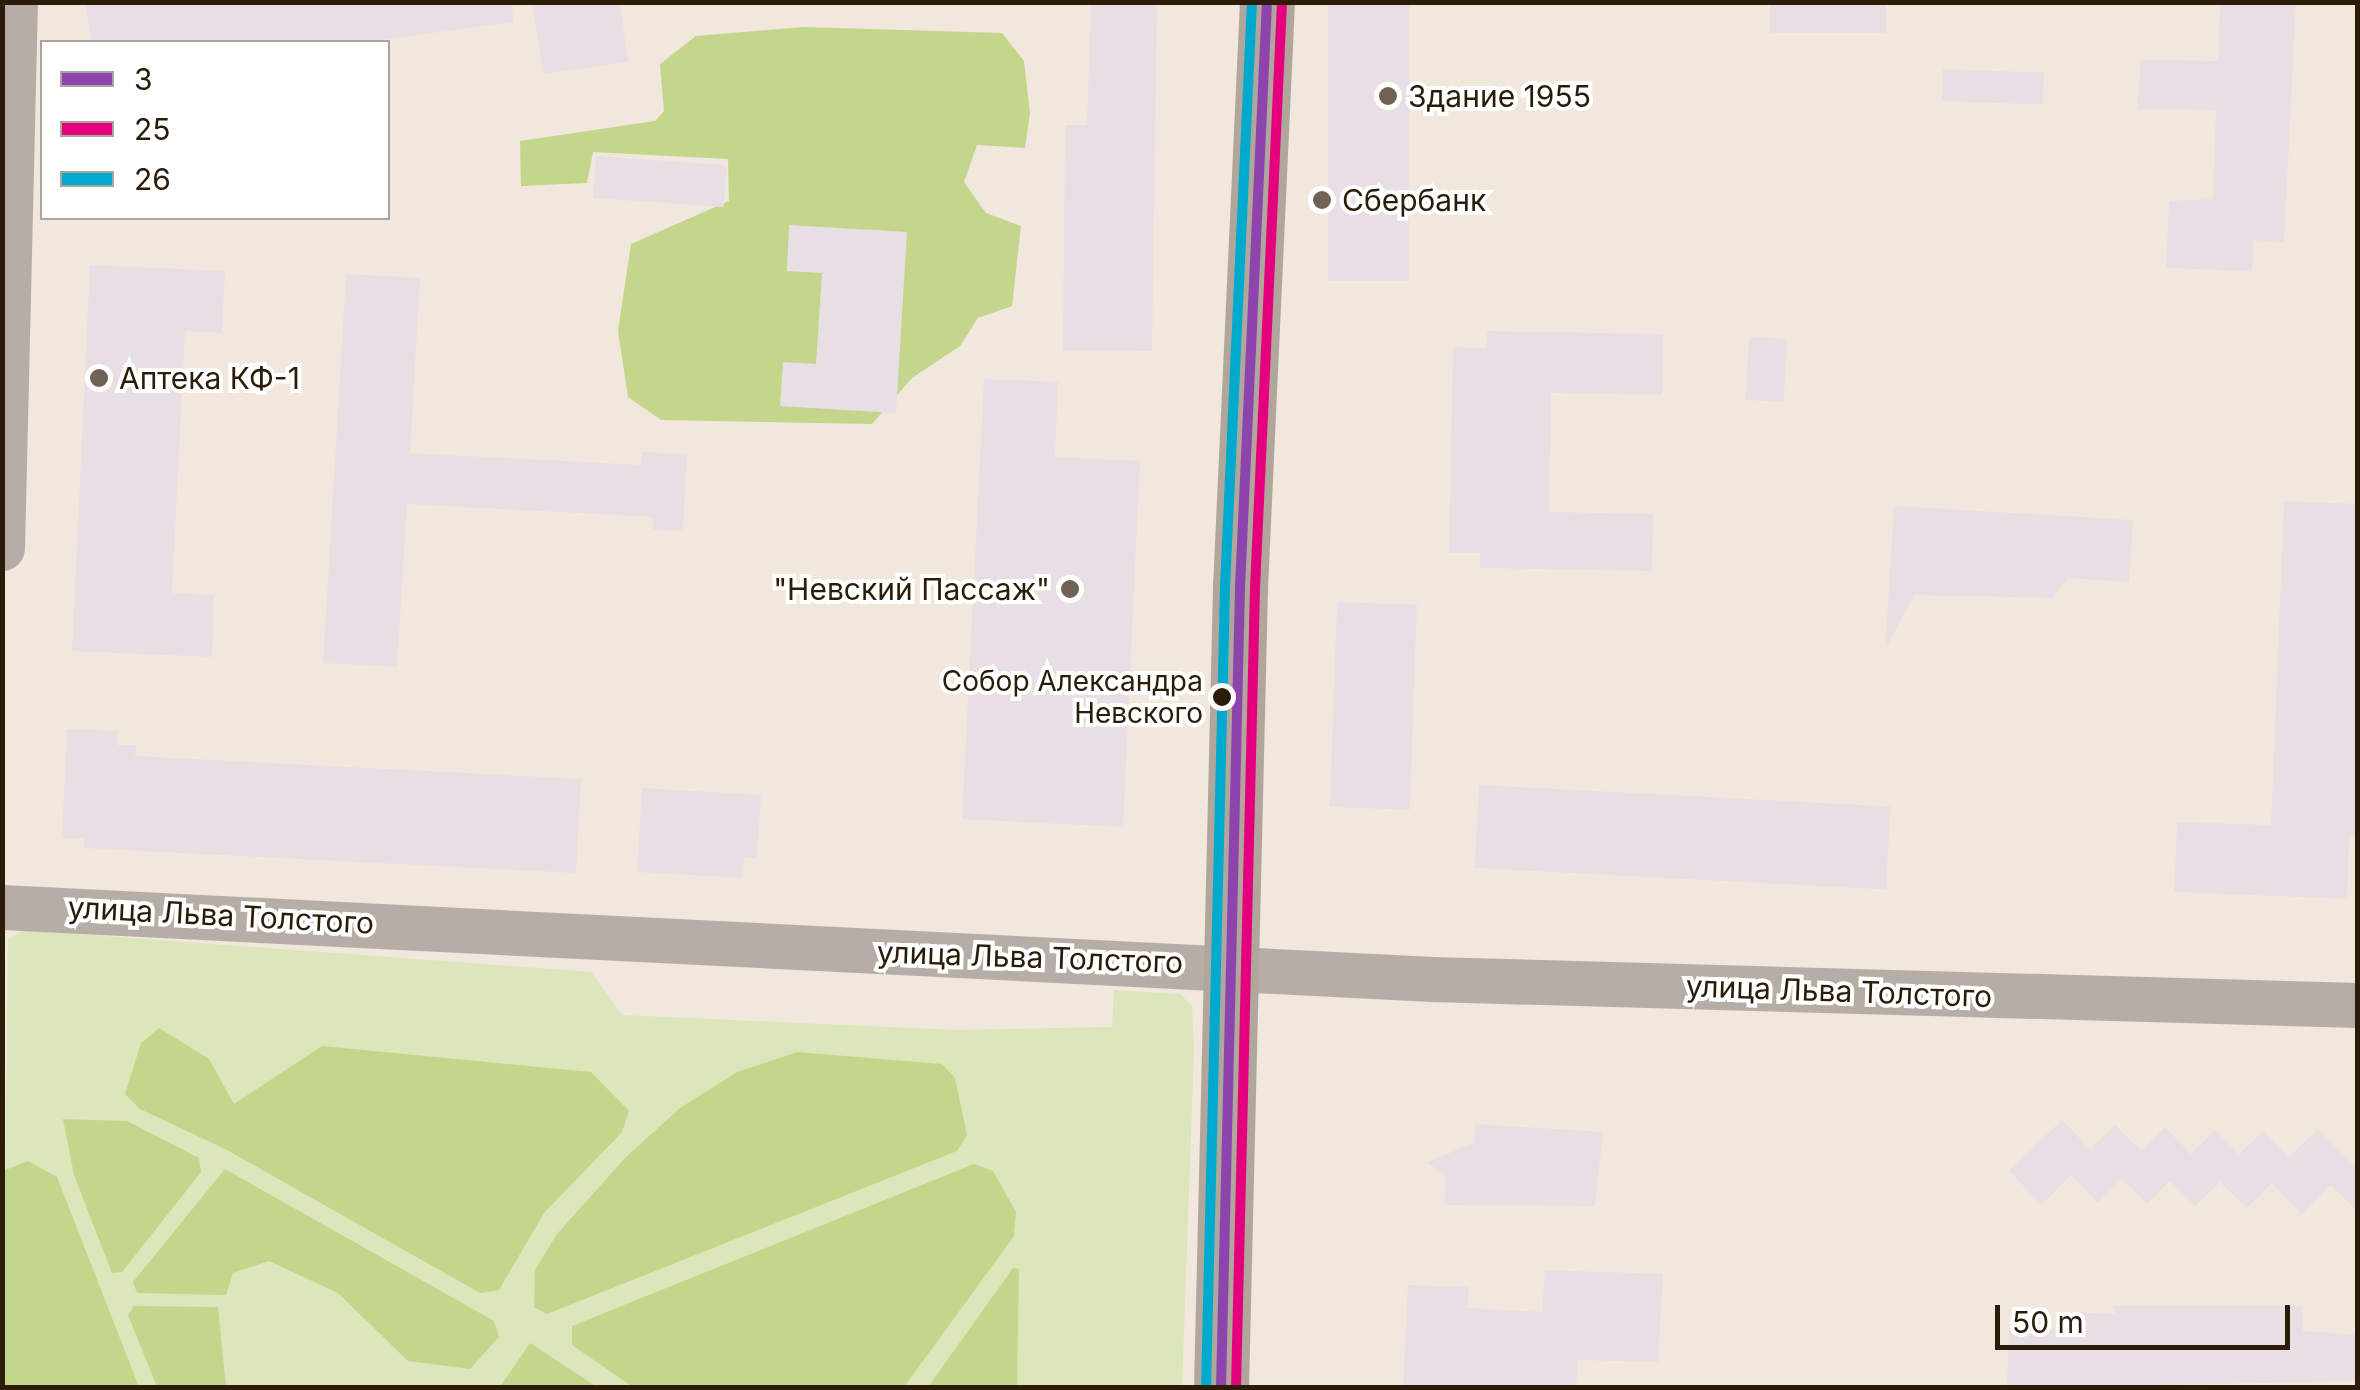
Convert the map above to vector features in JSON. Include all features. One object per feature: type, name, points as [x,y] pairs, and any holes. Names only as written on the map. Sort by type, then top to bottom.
[{"type":"main road","points":[[1221,1388],[1228,966],[1267,2]]},
{"type":"street","points":[[2,548],[15,2]]},
{"type":"street","name":"улица Льва Толстого","points":[[2,907],[1432,979],[2358,1005]]},
{"type":"green space","points":[[803,27],[1002,33],[1024,61],[1030,113],[1025,148],[977,145],[964,182],[986,213],[1021,226],[1012,306],[978,318],[960,346],[912,378],[872,424],[661,420],[628,397],[618,331],[631,244],[729,201],[728,159],[593,152],[587,183],[521,186],[520,141],[655,121],[664,111],[660,64],[696,36]]},
{"type":"green space","points":[[23,930],[591,972],[622,1015],[956,1030],[1112,1027],[1114,990],[1180,994],[1192,1006],[1194,1048],[1182,1387],[3,1388],[8,940]]},
{"type":"green space","points":[[159,1028],[209,1059],[234,1104],[322,1046],[591,1072],[629,1111],[622,1132],[544,1213],[499,1290],[480,1293],[227,1150],[140,1109],[125,1094],[141,1043]]},
{"type":"green space","points":[[797,1052],[942,1064],[955,1078],[967,1135],[957,1151],[547,1314],[534,1307],[535,1270],[557,1234],[626,1157],[680,1108],[737,1072]]},
{"type":"green space","points":[[63,1119],[127,1121],[199,1158],[201,1172],[122,1272],[112,1273],[74,1175]]},
{"type":"green space","points":[[28,1161],[57,1177],[139,1387],[3,1387],[3,1171]]},
{"type":"green space","points":[[974,1164],[993,1171],[1016,1212],[1014,1236],[904,1387],[633,1387],[572,1345],[572,1326]]},
{"type":"green space","points":[[225,1169],[494,1321],[499,1337],[470,1369],[408,1361],[338,1293],[269,1261],[233,1273],[226,1295],[137,1293],[133,1282]]},
{"type":"green space","points":[[1013,1268],[1019,1269],[1017,1387],[928,1387]]},
{"type":"green space","points":[[134,1306],[218,1307],[226,1387],[157,1387],[128,1315]]},
{"type":"green space","points":[[530,1343],[597,1387],[500,1387]]},
{"type":"building","points":[[85,2],[512,2],[513,22],[381,40],[91,40]]},
{"type":"building","points":[[532,2],[620,2],[628,62],[543,74]]},
{"type":"building","points":[[1091,2],[1157,2],[1152,351],[1063,350],[1065,125],[1087,125]]},
{"type":"building","points":[[1328,2],[1409,2],[1409,281],[1328,281]]},
{"type":"building","points":[[1770,2],[1886,2],[1886,33],[1770,33]]},
{"type":"building","points":[[2220,2],[2296,2],[2284,243],[2254,240],[2252,271],[2166,268],[2169,201],[2213,199],[2216,110],[2137,109],[2141,60],[2218,61]]},
{"type":"building","points":[[1943,69],[2044,73],[2043,105],[1942,101]]},
{"type":"building","points":[[596,156],[727,165],[724,207],[593,198]]},
{"type":"building","points":[[789,225],[907,232],[896,413],[780,406],[783,362],[816,364],[822,273],[787,271]]},
{"type":"building","points":[[90,265],[225,271],[222,333],[185,331],[172,593],[214,595],[212,657],[72,651]]},
{"type":"building","points":[[346,274],[420,278],[410,453],[641,465],[642,452],[687,454],[683,531],[653,530],[653,517],[407,504],[397,667],[323,663]]},
{"type":"building","points":[[1487,331],[1663,334],[1662,395],[1551,393],[1549,512],[1653,514],[1652,571],[1480,568],[1480,553],[1449,553],[1453,347],[1487,348]]},
{"type":"building","points":[[1749,337],[1787,339],[1784,402],[1746,400]]},
{"type":"building","points":[[984,379],[1058,382],[1055,457],[1140,461],[1123,827],[962,819]]},
{"type":"building","points":[[2284,501],[2358,504],[2358,835],[2349,837],[2347,899],[2174,892],[2177,822],[2271,825]]},
{"type":"building","points":[[1894,506],[2133,520],[2129,582],[2068,578],[2053,598],[1914,595],[1885,650]]},
{"type":"building","points":[[1337,602],[1417,605],[1410,810],[1330,807]]},
{"type":"building","points":[[67,729],[117,731],[117,745],[136,745],[135,756],[581,779],[576,873],[84,848],[84,838],[62,838]]},
{"type":"building","points":[[1479,785],[1890,807],[1886,889],[1475,868]]},
{"type":"building","points":[[642,788],[761,795],[757,858],[744,858],[743,878],[637,872]]},
{"type":"building","points":[[2062,1120],[2090,1149],[2115,1125],[2141,1151],[2165,1127],[2191,1154],[2215,1130],[2239,1154],[2263,1131],[2289,1157],[2318,1129],[2358,1169],[2358,1212],[2331,1185],[2302,1214],[2272,1183],[2247,1208],[2220,1182],[2195,1206],[2170,1181],[2147,1204],[2122,1179],[2098,1203],[2071,1175],[2042,1205],[2009,1171]]},
{"type":"building","points":[[1475,1124],[1603,1132],[1595,1206],[1444,1205],[1446,1177],[1427,1162],[1474,1143]]},
{"type":"building","points":[[1545,1270],[1663,1274],[1658,1362],[1578,1360],[1576,1388],[1403,1388],[1408,1285],[1469,1287],[1467,1308],[1542,1312]]},
{"type":"building","points":[[2112,1306],[2302,1306],[2303,1331],[2358,1335],[2358,1381],[2007,1388],[2009,1330],[2069,1329],[2071,1312],[2115,1314]]},
{"type":"transit line","name":"26","points":[[1206,1388],[1225,587],[1252,2]]},
{"type":"transit line","name":"3","points":[[1221,1388],[1240,587],[1267,2]]},
{"type":"transit line","name":"25","points":[[1236,1388],[1255,588],[1282,3]]},
{"type":"place","name":"Здание 1955","points":[[1388,96]]},
{"type":"place","name":"Сбербанк","points":[[1322,200]]},
{"type":"place","name":"Аптека КФ-1","points":[[99,378]]},
{"type":"place","name":"\"Невский Пассаж\"","points":[[1070,589]]},
{"type":"place","name":"Собор Александра Невского","points":[[1222,697]]}]
